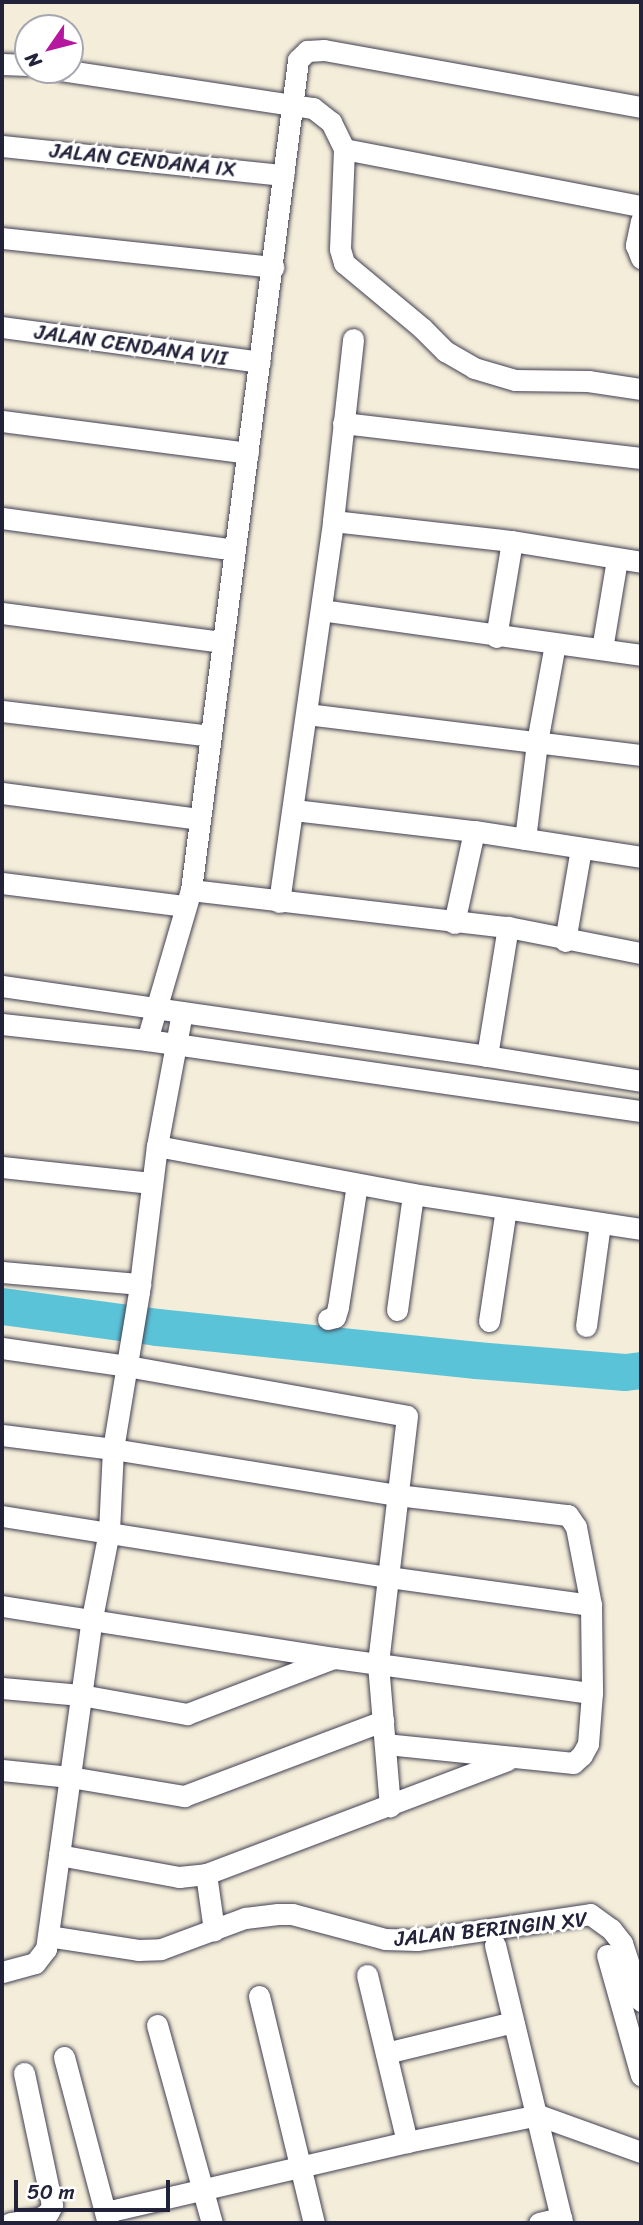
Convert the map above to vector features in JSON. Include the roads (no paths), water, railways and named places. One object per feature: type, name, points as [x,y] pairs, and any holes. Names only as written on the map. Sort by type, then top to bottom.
[{"type":"street","points":[[147,1040],[187,898],[200,819],[285,175],[296,64],[301,56],[312,50],[641,107]]},
{"type":"street","points":[[84,73],[313,108],[331,122],[344,149],[341,257],[348,268],[422,328],[445,351],[474,368],[515,380],[588,381],[641,389]]},
{"type":"street","name":"JALAN CENDANA IX","points":[[2,146],[285,175]]},
{"type":"street","points":[[344,149],[641,206]]},
{"type":"street","points":[[641,221],[636,245],[641,257]]},
{"type":"street","points":[[2,238],[273,267]]},
{"type":"street","name":"JALAN CENDANA VII","points":[[2,327],[260,362]]},
{"type":"street","points":[[279,902],[333,522],[353,339]]},
{"type":"street","points":[[2,421],[248,453]]},
{"type":"street","points":[[343,423],[641,458]]},
{"type":"street","points":[[2,518],[235,550]]},
{"type":"street","points":[[333,522],[512,541],[641,562]]},
{"type":"street","points":[[496,636],[512,541]]},
{"type":"street","points":[[602,649],[617,559]]},
{"type":"street","points":[[321,610],[641,655]]},
{"type":"street","points":[[2,613],[223,642]]},
{"type":"street","points":[[525,839],[537,742],[555,644]]},
{"type":"street","points":[[2,711],[211,736]]},
{"type":"street","points":[[307,714],[641,755]]},
{"type":"street","points":[[2,793],[200,819]]},
{"type":"street","points":[[294,810],[474,831],[641,857]]},
{"type":"street","points":[[454,923],[474,831]]},
{"type":"street","points":[[565,941],[580,848]]},
{"type":"street","points":[[2,883],[187,898],[279,902],[508,927],[565,941],[641,953]]},
{"type":"street","points":[[487,1056],[508,927]]},
{"type":"street","points":[[2,986],[158,1007],[641,1081]]},
{"type":"street","points":[[2,1972],[40,1960],[47,1949],[92,1618],[109,1531],[113,1449],[139,1290],[151,1183],[174,1046],[183,1012]]},
{"type":"street","points":[[2,1024],[147,1040],[641,1111]]},
{"type":"street","points":[[157,1146],[413,1194],[641,1228]]},
{"type":"street","points":[[2,1167],[151,1183]]},
{"type":"street","points":[[328,1320],[335,1317],[338,1307],[357,1184]]},
{"type":"street","points":[[397,1310],[413,1194]]},
{"type":"street","points":[[489,1321],[506,1209]]},
{"type":"street","points":[[586,1326],[600,1224]]},
{"type":"street","points":[[2,1272],[139,1290]]},
{"type":"street","points":[[2,1348],[129,1358],[405,1414],[409,1420],[397,1495],[378,1664],[390,1806]]},
{"type":"street","points":[[2,1435],[113,1449],[397,1495],[568,1515],[576,1527],[591,1605],[592,1693],[588,1744],[582,1755],[573,1763],[509,1759],[385,1744]]},
{"type":"street","points":[[2,1516],[389,1577],[591,1605]]},
{"type":"street","points":[[2,1606],[335,1658],[592,1693]]},
{"type":"street","points":[[2,1688],[81,1695],[187,1714],[335,1658]]},
{"type":"street","points":[[2,1770],[70,1777],[184,1796],[383,1721]]},
{"type":"street","points":[[59,1856],[179,1877],[206,1874],[509,1759]]},
{"type":"street","points":[[206,1874],[214,1930]]},
{"type":"street","name":"JALAN BERINGIN XV","points":[[48,1936],[138,1950],[160,1949],[246,1918],[292,1914],[368,1936],[417,1940],[590,1914],[611,1928],[622,1943],[641,2001]]},
{"type":"street","points":[[495,1945],[562,2221],[538,2223]]},
{"type":"street","points":[[607,1955],[641,2075]]},
{"type":"street","points":[[367,1975],[407,2141]]},
{"type":"street","points":[[259,1996],[314,2223]]},
{"type":"street","points":[[386,2053],[513,2022]]},
{"type":"street","points":[[157,2025],[212,2223]]},
{"type":"street","points":[[64,2057],[107,2218],[203,2189],[407,2141],[537,2115],[641,2152]]},
{"type":"street","points":[[10,2223],[40,2218],[48,2213],[52,2205],[24,2073]]},
{"type":"waterway","points":[[2,1306],[157,1327],[476,1360],[625,1372],[641,1370]]}]
